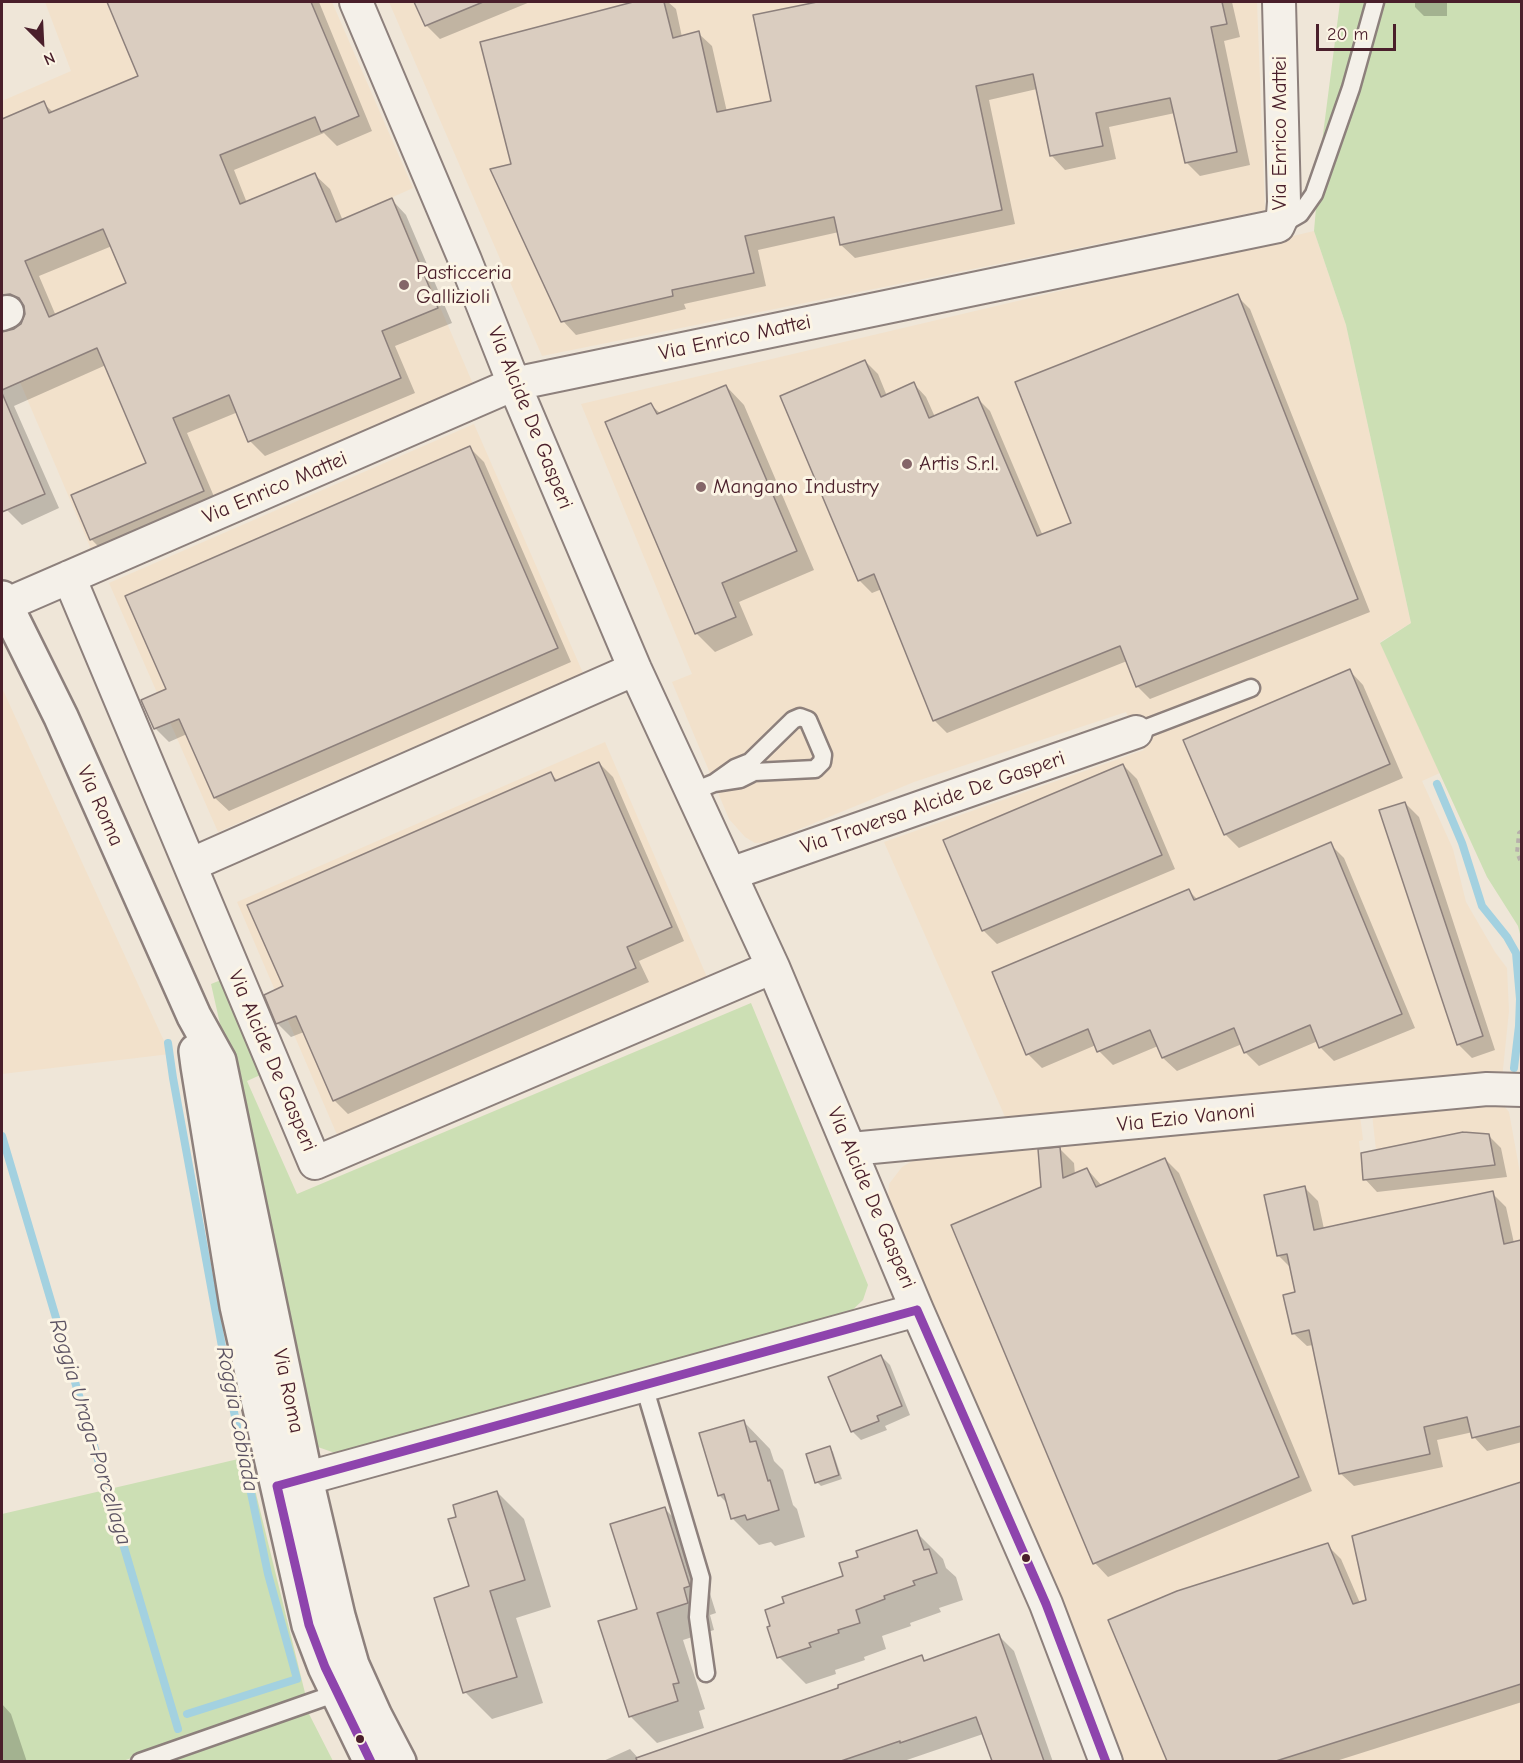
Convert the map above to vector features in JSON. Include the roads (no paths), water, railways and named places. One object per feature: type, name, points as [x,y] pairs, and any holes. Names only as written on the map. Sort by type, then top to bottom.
[{"type":"street","name":"Via Alcide De Gasperi","points":[[356,2],[635,669],[703,788],[730,874],[773,967],[917,1310],[1046,1604],[1107,1761]]},
{"type":"street","name":"Via Enrico Mattei","points":[[3,602],[69,577],[514,384],[1278,226],[1284,202],[1279,2]]},
{"type":"street","name":"Via Alcide De Gasperi","points":[[69,577],[315,1162],[773,967]]},
{"type":"street","name":"Via Roma","points":[[3,602],[61,717],[194,1016],[198,1066],[237,1306],[292,1482],[325,1563],[352,1665],[399,1761]]},
{"type":"street","points":[[190,865],[635,669]]},
{"type":"street","name":"Via Traversa Alcide De Gasperi","points":[[730,874],[1136,732]]},
{"type":"street","name":"Via Ezio Vanoni","points":[[851,1149],[1487,1089],[1521,1090]]},
{"type":"street","points":[[292,1482],[917,1310]]},
{"type":"street","name":"Via Roma","points":[[292,1482],[309,1625],[337,1693],[370,1761]]},
{"type":"lane","points":[[1278,226],[1300,214],[1314,194],[1351,88],[1375,2]]},
{"type":"lane","points":[[1136,732],[1251,688]]},
{"type":"lane","points":[[800,717],[808,720],[823,755],[822,762],[815,769],[754,772],[740,779],[703,788],[735,768],[750,762],[793,720],[800,717]]},
{"type":"lane","points":[[644,1386],[700,1578],[698,1617],[706,1673]]},
{"type":"lane","points":[[140,1761],[337,1693]]},
{"type":"waterway","points":[[1437,784],[1462,843],[1482,906],[1507,937],[1516,953],[1520,999],[1514,1068]]},
{"type":"waterway","name":"Roggia Cobiada","points":[[168,1043],[233,1407],[268,1574],[297,1679],[187,1714]]},
{"type":"waterway","name":"Roggia Uraga-Porcellaga","points":[[2,1136],[178,1729]]},
{"type":"place","name":"Pasticceria Gallizioli","points":[[404,285]]},
{"type":"place","name":"Artis S.r.l.","points":[[907,464]]},
{"type":"place","name":"Mangano Industry","points":[[701,487]]}]
